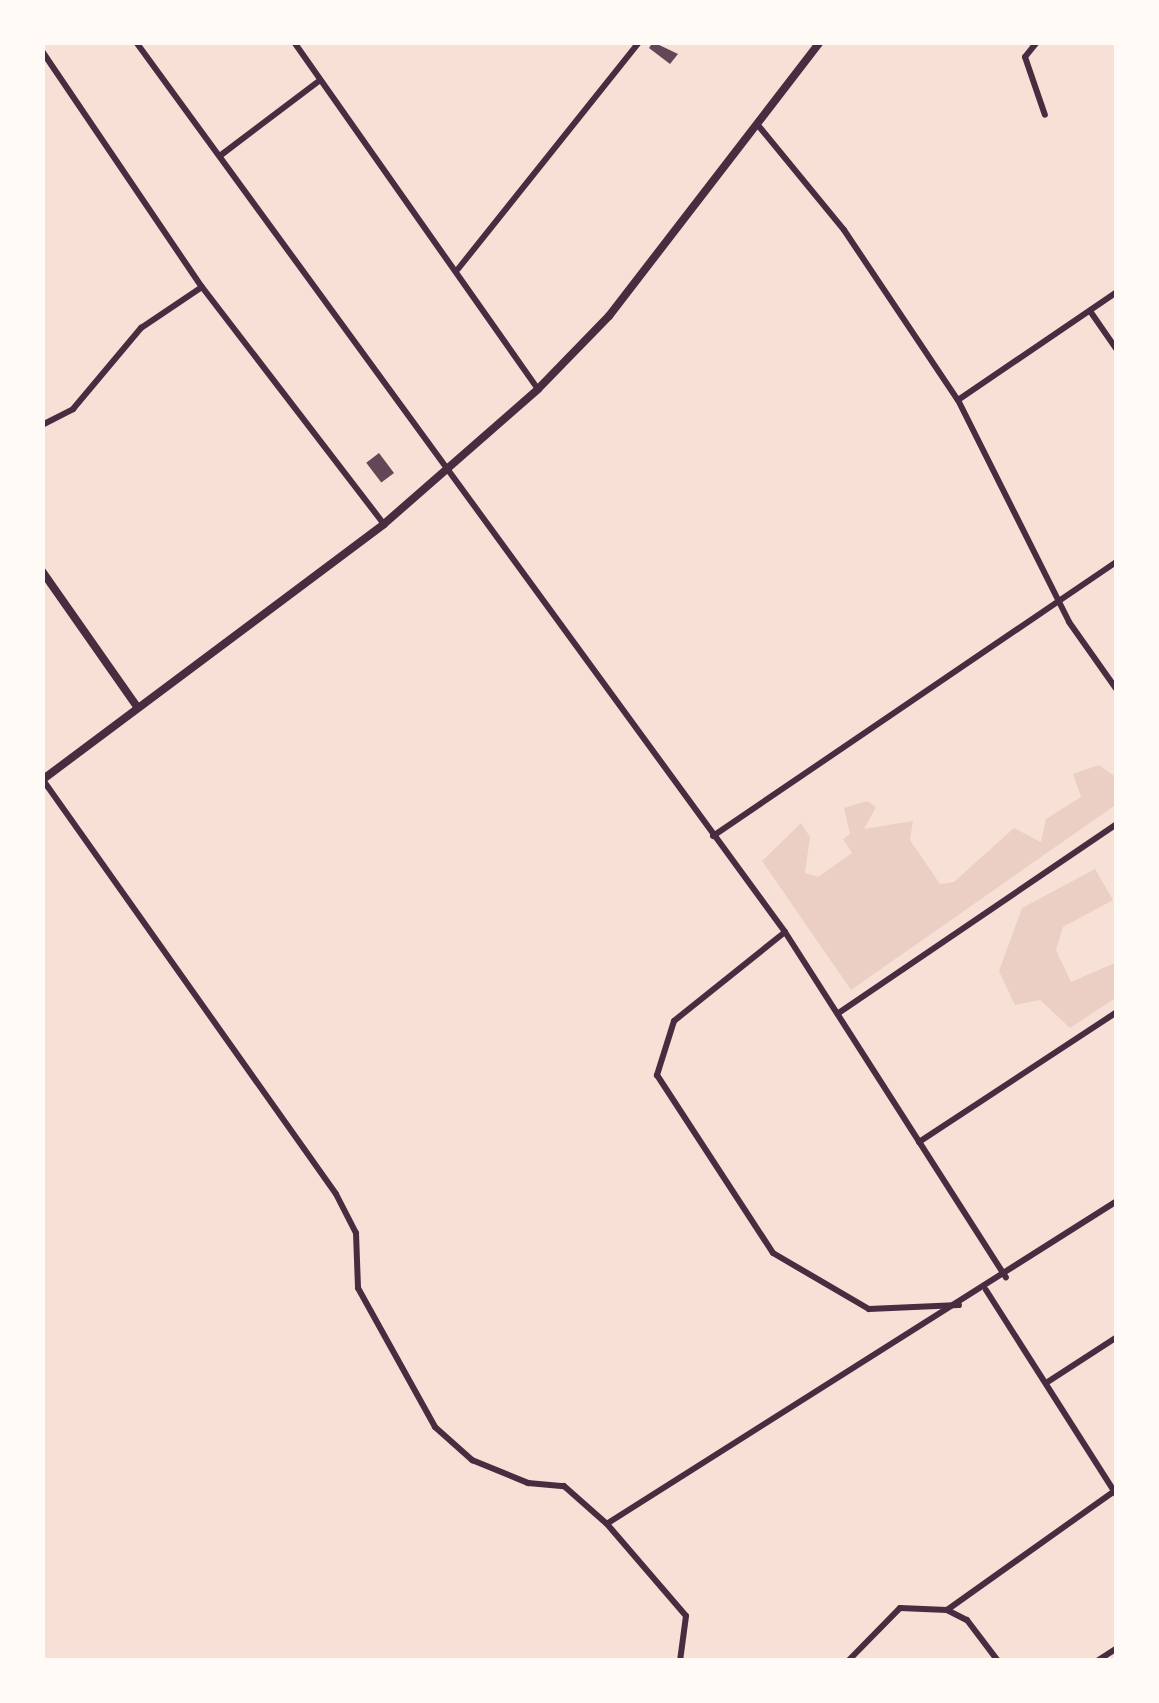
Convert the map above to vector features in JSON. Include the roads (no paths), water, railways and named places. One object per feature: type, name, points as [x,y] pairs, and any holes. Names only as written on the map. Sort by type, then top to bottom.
[{"type":"main road","points":[[42,780],[384,524],[538,388],[609,316],[820,42]]},
{"type":"main road","points":[[42,571],[138,708]]},
{"type":"street","points":[[136,42],[785,932],[1006,1277]]},
{"type":"street","points":[[294,42],[538,388]]},
{"type":"street","points":[[457,270],[639,42]]},
{"type":"street","points":[[1037,42],[1025,57],[1045,116]]},
{"type":"street","points":[[42,51],[202,287],[384,524]]},
{"type":"street","points":[[220,156],[319,81]]},
{"type":"street","points":[[758,124],[844,230],[958,400],[1058,597],[1117,690]]},
{"type":"street","points":[[42,425],[73,409],[141,328],[202,287]]},
{"type":"street","points":[[958,400],[1117,292]]},
{"type":"street","points":[[1090,311],[1117,350]]},
{"type":"street","points":[[712,836],[1117,561]]},
{"type":"street","points":[[42,780],[336,1194],[356,1233],[358,1288],[435,1427],[472,1460],[528,1483],[564,1486],[607,1524],[686,1616],[680,1661]]},
{"type":"street","points":[[840,1012],[1117,824]]},
{"type":"street","points":[[785,932],[674,1021],[657,1075],[772,1252],[869,1309],[959,1305]]},
{"type":"street","points":[[919,1142],[1117,1012]]},
{"type":"street","points":[[607,1524],[986,1290],[1117,1201]]},
{"type":"street","points":[[947,1610],[1116,1492],[986,1290]]},
{"type":"street","points":[[1046,1383],[1117,1337]]},
{"type":"street","points":[[848,1661],[900,1608],[947,1610],[967,1620],[998,1661]]},
{"type":"street","points":[[1096,1661],[1117,1648]]}]
